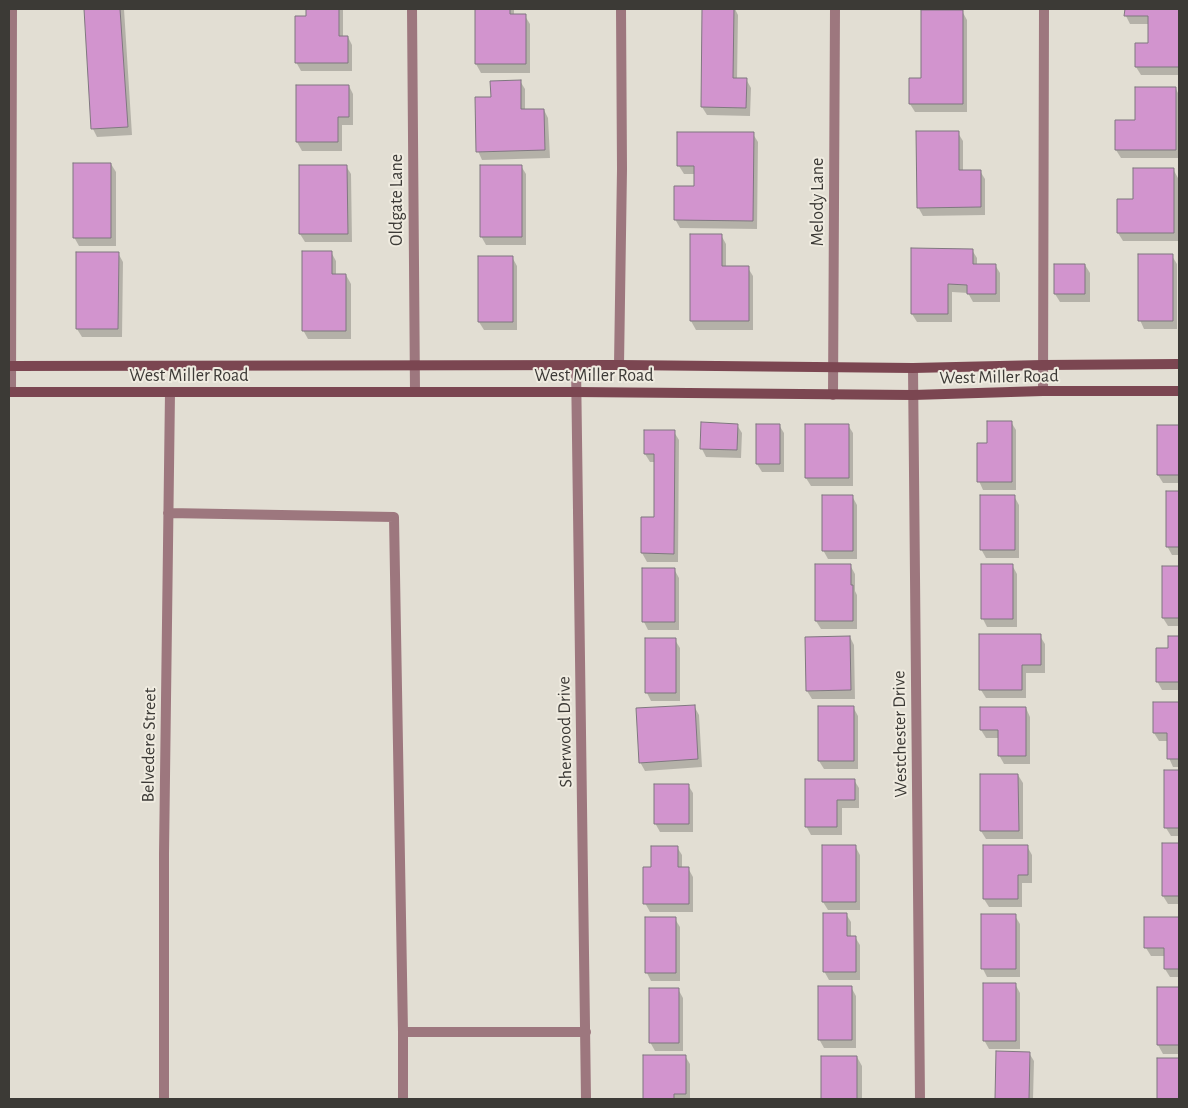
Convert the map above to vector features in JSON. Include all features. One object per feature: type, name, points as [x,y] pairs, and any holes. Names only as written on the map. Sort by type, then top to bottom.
[{"type":"main road","name":"West Miller Road","points":[[10,366],[619,365],[913,368],[1179,364]]},
{"type":"main road","name":"West Miller Road","points":[[10,392],[576,392],[913,395],[1179,391]]},
{"type":"street","points":[[10,392],[12,9]]},
{"type":"street","name":"Oldgate Lane","points":[[412,9],[415,392]]},
{"type":"street","points":[[619,365],[622,9]]},
{"type":"street","name":"Melody Lane","points":[[834,395],[835,9]]},
{"type":"street","points":[[1043,392],[1044,9]]},
{"type":"street","name":"Sherwood Drive","points":[[576,365],[586,1099]]},
{"type":"street","name":"Westchester Drive","points":[[913,368],[920,1099]]},
{"type":"street","name":"Belvedere Street","points":[[164,1099],[164,834],[170,392]]},
{"type":"street","points":[[168,513],[394,517],[403,1099]]},
{"type":"street","points":[[403,1032],[586,1032]]},
{"type":"building","points":[[84,9],[120,9],[128,127],[91,129]]},
{"type":"building","points":[[306,9],[339,9],[339,36],[348,36],[348,63],[295,63],[295,16],[306,16]]},
{"type":"building","points":[[475,9],[510,9],[510,14],[526,14],[526,64],[475,64]]},
{"type":"building","points":[[702,9],[734,9],[733,78],[747,78],[746,108],[701,107]]},
{"type":"building","points":[[1125,9],[1179,9],[1179,67],[1135,67],[1135,43],[1148,43],[1148,16],[1124,16]]},
{"type":"building","points":[[921,10],[963,10],[963,104],[909,104],[909,78],[921,78]]},
{"type":"building","points":[[521,80],[521,109],[544,109],[545,150],[476,152],[475,97],[491,97],[490,81]]},
{"type":"building","points":[[296,85],[349,85],[349,117],[338,117],[338,142],[296,142]]},
{"type":"building","points":[[1135,87],[1176,87],[1176,150],[1115,150],[1115,120],[1135,120]]},
{"type":"building","points":[[916,131],[959,131],[959,170],[981,170],[981,207],[917,208]]},
{"type":"building","points":[[677,132],[754,132],[753,221],[674,220],[674,186],[694,186],[694,166],[677,166]]},
{"type":"building","points":[[73,163],[111,163],[111,238],[73,238]]},
{"type":"building","points":[[299,165],[347,165],[348,234],[299,234]]},
{"type":"building","points":[[480,165],[522,165],[522,237],[480,237]]},
{"type":"building","points":[[1133,168],[1174,168],[1174,233],[1117,233],[1117,199],[1133,199]]},
{"type":"building","points":[[690,234],[722,234],[722,266],[749,266],[749,321],[690,321]]},
{"type":"building","points":[[911,248],[973,249],[973,264],[996,264],[996,294],[967,294],[967,285],[948,284],[948,314],[911,314]]},
{"type":"building","points":[[302,251],[332,251],[332,274],[346,274],[346,331],[302,331]]},
{"type":"building","points":[[76,252],[119,252],[118,329],[76,329]]},
{"type":"building","points":[[1138,254],[1173,254],[1173,321],[1138,321]]},
{"type":"building","points":[[478,256],[513,256],[513,322],[478,322]]},
{"type":"building","points":[[1054,264],[1085,264],[1085,294],[1054,294]]},
{"type":"building","points":[[987,421],[1012,421],[1012,482],[977,482],[977,443],[987,443]]},
{"type":"building","points":[[701,422],[738,424],[737,450],[700,449]]},
{"type":"building","points":[[756,424],[780,424],[780,464],[756,464]]},
{"type":"building","points":[[805,424],[849,424],[849,478],[805,478]]},
{"type":"building","points":[[1157,425],[1179,425],[1179,475],[1157,475]]},
{"type":"building","points":[[644,430],[675,430],[674,554],[641,553],[641,517],[654,517],[654,454],[644,454]]},
{"type":"building","points":[[1166,491],[1179,491],[1179,547],[1166,547]]},
{"type":"building","points":[[822,495],[853,495],[853,551],[822,551]]},
{"type":"building","points":[[980,495],[1015,495],[1015,550],[980,550]]},
{"type":"building","points":[[815,564],[851,564],[853,621],[815,621]]},
{"type":"building","points":[[981,564],[1013,564],[1013,619],[981,619]]},
{"type":"building","points":[[1162,566],[1179,566],[1179,618],[1162,618]]},
{"type":"building","points":[[642,568],[675,568],[675,622],[642,622]]},
{"type":"building","points":[[979,634],[1041,634],[1041,665],[1022,665],[1022,690],[979,690]]},
{"type":"building","points":[[850,636],[851,690],[806,691],[805,637]]},
{"type":"building","points":[[1168,636],[1179,636],[1179,682],[1156,682],[1156,648],[1168,648]]},
{"type":"building","points":[[645,638],[676,638],[676,693],[645,693]]},
{"type":"building","points":[[1153,702],[1179,702],[1179,759],[1167,759],[1167,733],[1153,733]]},
{"type":"building","points":[[695,705],[698,759],[639,763],[636,708]]},
{"type":"building","points":[[818,706],[854,706],[854,761],[818,761]]},
{"type":"building","points":[[980,707],[1026,707],[1026,756],[998,756],[998,730],[980,730]]},
{"type":"building","points":[[1164,770],[1179,770],[1179,828],[1164,828]]},
{"type":"building","points":[[980,774],[1018,774],[1019,831],[980,831]]},
{"type":"building","points":[[805,779],[855,779],[855,800],[837,800],[837,827],[805,827]]},
{"type":"building","points":[[654,784],[689,784],[689,824],[654,824]]},
{"type":"building","points":[[1162,843],[1179,843],[1179,896],[1162,896]]},
{"type":"building","points":[[822,845],[856,845],[856,902],[822,902]]},
{"type":"building","points":[[983,845],[1028,845],[1028,875],[1018,875],[1018,899],[983,899]]},
{"type":"building","points":[[651,846],[678,846],[678,867],[689,867],[689,904],[643,904],[643,867],[651,867]]},
{"type":"building","points":[[823,913],[847,913],[847,936],[856,936],[856,972],[823,972]]},
{"type":"building","points":[[981,914],[1016,914],[1016,969],[981,969]]},
{"type":"building","points":[[645,917],[676,917],[676,973],[645,973]]},
{"type":"building","points":[[1144,917],[1179,917],[1179,969],[1164,969],[1164,948],[1144,948]]},
{"type":"building","points":[[983,983],[1016,983],[1016,1041],[983,1041]]},
{"type":"building","points":[[818,986],[852,986],[852,1040],[818,1040]]},
{"type":"building","points":[[1157,987],[1179,987],[1179,1045],[1157,1045]]},
{"type":"building","points":[[649,988],[679,988],[679,1043],[649,1043]]},
{"type":"building","points":[[996,1051],[1030,1052],[1029,1099],[995,1099]]},
{"type":"building","points":[[643,1055],[686,1055],[686,1094],[674,1094],[674,1099],[643,1099]]},
{"type":"building","points":[[821,1056],[857,1056],[857,1099],[821,1099]]},
{"type":"building","points":[[1157,1058],[1179,1058],[1179,1099],[1157,1099]]}]
